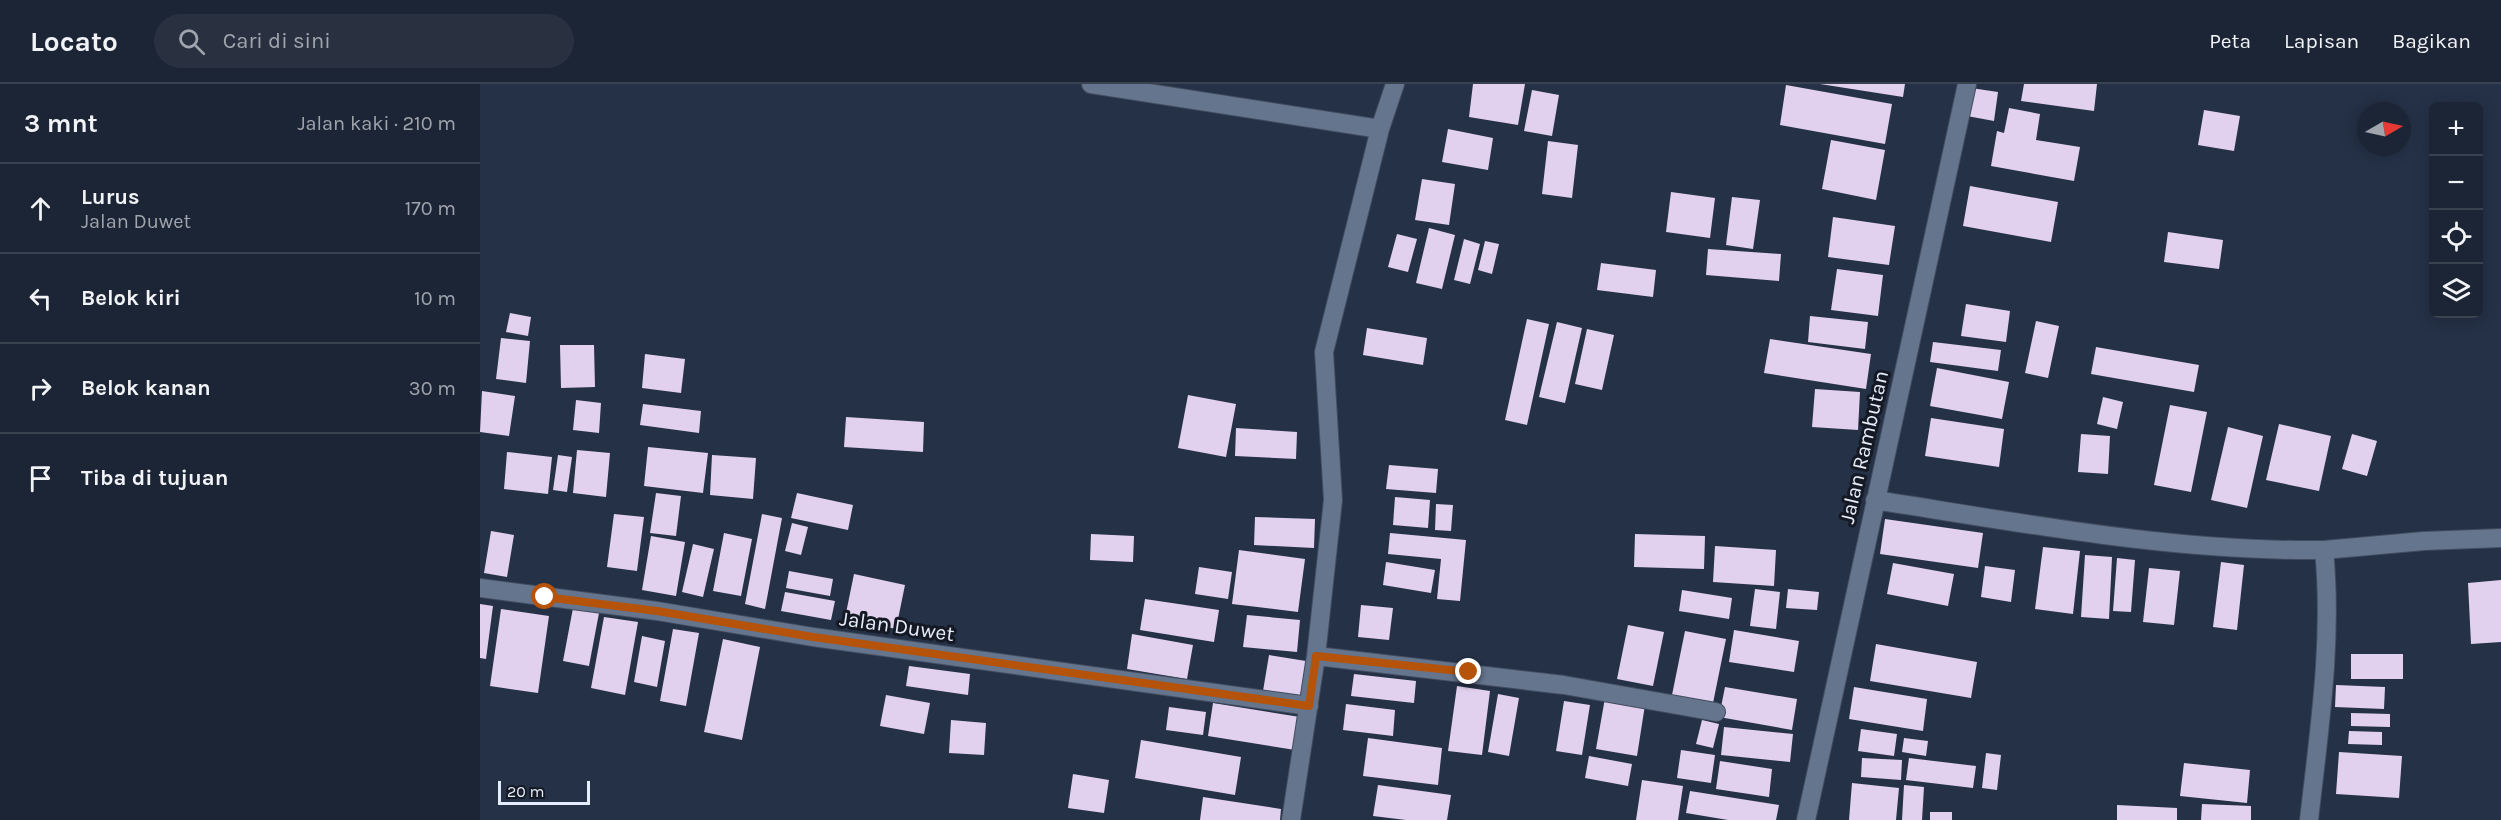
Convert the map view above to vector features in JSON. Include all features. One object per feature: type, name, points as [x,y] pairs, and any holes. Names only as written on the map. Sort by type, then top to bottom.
[{"type":"street","points":[[1091,84],[1380,129]]},
{"type":"street","points":[[1291,820],[1316,656],[1333,500],[1324,352],[1380,129],[1395,84]]},
{"type":"street","name":"Jalan Rambutan","points":[[1806,820],[1967,84]]},
{"type":"street","points":[[1875,500],[2077,532],[2260,551],[2324,550],[2424,541],[2501,538]]},
{"type":"street","points":[[2309,820],[2326,652],[2328,590],[2324,550]]},
{"type":"street","name":"Jalan Duwet","points":[[480,588],[657,611],[813,637],[1309,706]]},
{"type":"street","points":[[1316,656],[1564,685],[1716,712]]},
{"type":"building","points":[[1473,84],[1525,84],[1518,125],[1469,117]]},
{"type":"building","points":[[1820,84],[1905,84],[1903,97]]},
{"type":"building","points":[[2024,84],[2097,84],[2094,111],[2021,101]]},
{"type":"building","points":[[1786,85],[1892,104],[1885,144],[1780,125]]},
{"type":"building","points":[[1971,88],[1998,92],[1994,121],[1967,116]]},
{"type":"building","points":[[1532,90],[1559,95],[1552,136],[1524,131]]},
{"type":"building","points":[[2009,108],[2040,114],[2036,140],[2080,147],[2074,181],[1991,166],[1997,131],[2004,133]]},
{"type":"building","points":[[2204,110],[2240,116],[2234,151],[2198,145]]},
{"type":"building","points":[[1448,129],[1493,138],[1488,170],[1442,162]]},
{"type":"building","points":[[1831,140],[1885,150],[1876,200],[1822,189]]},
{"type":"building","points":[[1548,141],[1578,145],[1572,198],[1542,194]]},
{"type":"building","points":[[1422,179],[1455,184],[1449,225],[1415,220]]},
{"type":"building","points":[[1970,186],[2058,202],[2051,242],[1963,226]]},
{"type":"building","points":[[1671,192],[1715,198],[1710,238],[1666,232]]},
{"type":"building","points":[[1732,197],[1760,200],[1753,249],[1726,245]]},
{"type":"building","points":[[1833,217],[1895,226],[1889,265],[1828,257]]},
{"type":"building","points":[[1429,228],[1455,235],[1442,289],[1416,283]]},
{"type":"building","points":[[2168,232],[2223,240],[2219,269],[2164,262]]},
{"type":"building","points":[[1397,234],[1417,239],[1408,272],[1388,267]]},
{"type":"building","points":[[1464,239],[1480,244],[1470,284],[1454,280]]},
{"type":"building","points":[[1485,241],[1499,244],[1492,274],[1478,270]]},
{"type":"building","points":[[1708,249],[1781,254],[1779,281],[1706,275]]},
{"type":"building","points":[[1601,263],[1656,270],[1653,297],[1597,290]]},
{"type":"building","points":[[1837,269],[1883,275],[1878,316],[1831,310]]},
{"type":"building","points":[[1966,304],[2010,311],[2006,342],[1961,336]]},
{"type":"building","points":[[510,313],[531,317],[528,336],[506,332]]},
{"type":"building","points":[[1810,316],[1868,322],[1865,349],[1808,342]]},
{"type":"building","points":[[1527,319],[1549,324],[1527,425],[1505,420]]},
{"type":"building","points":[[2036,321],[2059,326],[2048,378],[2025,373]]},
{"type":"building","points":[[1557,322],[1582,328],[1565,403],[1539,397]]},
{"type":"building","points":[[1367,328],[1427,338],[1423,365],[1363,355]]},
{"type":"building","points":[[1587,329],[1614,335],[1602,390],[1575,384]]},
{"type":"building","points":[[501,338],[530,341],[526,383],[496,379]]},
{"type":"building","points":[[1770,339],[1871,354],[1866,389],[1764,373]]},
{"type":"building","points":[[1933,342],[2001,350],[1998,371],[1930,362]]},
{"type":"building","points":[[560,345],[594,345],[595,387],[561,388]]},
{"type":"building","points":[[2096,347],[2199,365],[2194,392],[2091,374]]},
{"type":"building","points":[[645,354],[685,359],[681,393],[642,388]]},
{"type":"building","points":[[1937,368],[2009,382],[2002,419],[1930,406]]},
{"type":"building","points":[[1815,389],[1860,392],[1858,430],[1812,427]]},
{"type":"building","points":[[482,391],[515,396],[509,436],[480,432]]},
{"type":"building","points":[[1188,395],[1236,404],[1226,457],[1178,448]]},
{"type":"building","points":[[2103,397],[2123,402],[2117,429],[2097,424]]},
{"type":"building","points":[[576,400],[601,403],[599,433],[573,430]]},
{"type":"building","points":[[643,404],[701,411],[699,433],[640,425]]},
{"type":"building","points":[[2170,405],[2207,412],[2191,492],[2154,485]]},
{"type":"building","points":[[846,417],[924,422],[923,452],[844,447]]},
{"type":"building","points":[[1931,418],[2004,429],[1999,467],[1925,456]]},
{"type":"building","points":[[2279,424],[2331,436],[2319,491],[2266,480]]},
{"type":"building","points":[[2228,427],[2263,436],[2247,508],[2211,500]]},
{"type":"building","points":[[1236,428],[1297,432],[1296,459],[1235,456]]},
{"type":"building","points":[[2081,434],[2110,436],[2108,474],[2078,472]]},
{"type":"building","points":[[2352,434],[2377,441],[2367,476],[2342,469]]},
{"type":"building","points":[[648,447],[708,453],[703,493],[644,486]]},
{"type":"building","points":[[577,450],[610,453],[606,497],[573,493]]},
{"type":"building","points":[[507,452],[552,457],[548,494],[504,489]]},
{"type":"building","points":[[558,455],[572,457],[567,492],[553,490]]},
{"type":"building","points":[[712,455],[756,458],[753,499],[710,495]]},
{"type":"building","points":[[1389,465],[1438,469],[1436,493],[1386,489]]},
{"type":"building","points":[[656,493],[681,496],[676,536],[650,533]]},
{"type":"building","points":[[797,493],[853,505],[848,530],[791,518]]},
{"type":"building","points":[[1395,497],[1430,500],[1428,528],[1393,525]]},
{"type":"building","points":[[1436,504],[1453,505],[1451,531],[1435,530]]},
{"type":"building","points":[[614,514],[644,517],[637,571],[607,567]]},
{"type":"building","points":[[762,514],[782,518],[765,609],[745,604]]},
{"type":"building","points":[[1255,517],[1315,519],[1314,548],[1254,545]]},
{"type":"building","points":[[1885,519],[1983,533],[1978,568],[1880,554]]},
{"type":"building","points":[[792,523],[808,527],[801,555],[785,551]]},
{"type":"building","points":[[491,531],[514,535],[507,577],[484,573]]},
{"type":"building","points":[[724,533],[752,539],[741,596],[713,591]]},
{"type":"building","points":[[1390,533],[1466,540],[1460,601],[1437,599],[1441,559],[1388,554]]},
{"type":"building","points":[[1091,534],[1134,536],[1133,562],[1090,560]]},
{"type":"building","points":[[1635,534],[1705,536],[1704,569],[1634,567]]},
{"type":"building","points":[[651,536],[685,542],[676,596],[642,590]]},
{"type":"building","points":[[693,544],[714,549],[703,597],[682,592]]},
{"type":"building","points":[[1715,546],[1776,550],[1774,586],[1713,582]]},
{"type":"building","points":[[2043,547],[2080,551],[2073,614],[2035,609]]},
{"type":"building","points":[[1239,550],[1305,559],[1298,612],[1232,604]]},
{"type":"building","points":[[2085,555],[2112,557],[2109,619],[2081,617]]},
{"type":"building","points":[[2117,558],[2135,560],[2131,612],[2113,611]]},
{"type":"building","points":[[1386,562],[1435,570],[1431,593],[1383,585]]},
{"type":"building","points":[[2221,562],[2244,565],[2237,630],[2213,627]]},
{"type":"building","points":[[1893,563],[1954,574],[1948,606],[1887,594]]},
{"type":"building","points":[[1985,566],[2015,570],[2011,602],[1981,597]]},
{"type":"building","points":[[1199,567],[1232,572],[1228,599],[1195,594]]},
{"type":"building","points":[[2149,568],[2180,571],[2174,625],[2143,622]]},
{"type":"building","points":[[789,571],[833,579],[830,596],[786,588]]},
{"type":"building","points":[[854,574],[905,585],[896,629],[845,618]]},
{"type":"building","points":[[2501,580],[2501,642],[2471,644],[2468,583]]},
{"type":"building","points":[[1755,589],[1780,592],[1776,629],[1750,626]]},
{"type":"building","points":[[1788,589],[1819,592],[1817,610],[1786,608]]},
{"type":"building","points":[[1682,590],[1732,598],[1729,619],[1679,611]]},
{"type":"building","points":[[785,592],[835,601],[831,620],[781,611]]},
{"type":"building","points":[[1145,599],[1219,610],[1214,642],[1140,630]]},
{"type":"building","points":[[480,604],[493,606],[486,659],[480,658]]},
{"type":"building","points":[[1361,605],[1393,608],[1389,640],[1358,637]]},
{"type":"building","points":[[573,608],[599,613],[589,666],[563,661]]},
{"type":"building","points":[[501,609],[549,616],[538,693],[490,686]]},
{"type":"building","points":[[1247,615],[1300,620],[1297,652],[1243,647]]},
{"type":"building","points":[[604,617],[638,622],[625,695],[591,688]]},
{"type":"building","points":[[1628,625],[1664,632],[1653,686],[1617,679]]},
{"type":"building","points":[[673,629],[699,633],[686,706],[660,701]]},
{"type":"building","points":[[1734,630],[1799,641],[1794,672],[1729,662]]},
{"type":"building","points":[[1685,631],[1726,639],[1713,703],[1672,695]]},
{"type":"building","points":[[1132,634],[1193,645],[1187,679],[1127,669]]},
{"type":"building","points":[[642,636],[665,641],[657,687],[634,682]]},
{"type":"building","points":[[723,639],[760,647],[742,740],[704,732]]},
{"type":"building","points":[[1876,644],[1977,662],[1971,698],[1870,681]]},
{"type":"building","points":[[2351,654],[2403,654],[2403,679],[2351,679]]},
{"type":"building","points":[[1269,655],[1306,661],[1300,697],[1263,691]]},
{"type":"building","points":[[909,666],[970,674],[968,695],[906,686]]},
{"type":"building","points":[[1354,674],[1416,681],[1414,703],[1351,696]]},
{"type":"building","points":[[2336,685],[2385,687],[2384,709],[2335,707]]},
{"type":"building","points":[[1457,686],[1490,691],[1482,755],[1448,751]]},
{"type":"building","points":[[1725,687],[1797,699],[1792,730],[1719,717]]},
{"type":"building","points":[[1854,687],[1927,699],[1923,731],[1849,719]]},
{"type":"building","points":[[1498,694],[1519,698],[1509,756],[1488,752]]},
{"type":"building","points":[[886,695],[930,703],[924,734],[880,726]]},
{"type":"building","points":[[1605,698],[1645,705],[1637,756],[1596,749]]},
{"type":"building","points":[[1564,701],[1590,705],[1582,755],[1556,751]]},
{"type":"building","points":[[1213,703],[1300,717],[1295,750],[1208,736]]},
{"type":"building","points":[[1346,704],[1395,710],[1393,736],[1343,730]]},
{"type":"building","points":[[1169,707],[1206,712],[1203,735],[1166,730]]},
{"type":"building","points":[[2351,713],[2390,714],[2390,727],[2351,726]]},
{"type":"building","points":[[951,720],[986,723],[984,755],[949,753]]},
{"type":"building","points":[[1702,720],[1719,724],[1713,748],[1696,744]]},
{"type":"building","points":[[1724,727],[1793,734],[1790,762],[1721,755]]},
{"type":"building","points":[[1861,729],[1897,734],[1894,756],[1858,751]]},
{"type":"building","points":[[2349,731],[2382,732],[2382,745],[2348,744]]},
{"type":"building","points":[[1368,738],[1442,748],[1438,785],[1363,776]]},
{"type":"building","points":[[1904,738],[1928,741],[1926,756],[1902,752]]},
{"type":"building","points":[[1141,740],[1241,757],[1235,795],[1135,778]]},
{"type":"building","points":[[1681,750],[1715,755],[1711,783],[1677,778]]},
{"type":"building","points":[[2339,752],[2402,756],[2399,798],[2336,794]]},
{"type":"building","points":[[1986,753],[2001,755],[1997,790],[1982,788]]},
{"type":"building","points":[[1589,756],[1632,764],[1628,786],[1585,778]]},
{"type":"building","points":[[1862,758],[1902,760],[1901,780],[1861,777]]},
{"type":"building","points":[[1909,758],[1976,766],[1973,788],[1906,780]]},
{"type":"building","points":[[1720,761],[1772,769],[1769,797],[1716,789]]},
{"type":"building","points":[[2184,763],[2250,770],[2247,803],[2180,796]]},
{"type":"building","points":[[1073,774],[1109,780],[1104,813],[1068,808]]},
{"type":"building","points":[[1642,780],[1683,786],[1678,820],[1636,820]]},
{"type":"building","points":[[1852,783],[1899,788],[1896,820],[1849,820]]},
{"type":"building","points":[[1378,785],[1451,795],[1447,820],[1406,820],[1373,816]]},
{"type":"building","points":[[1904,785],[1924,787],[1922,820],[1902,820]]},
{"type":"building","points":[[1690,791],[1779,805],[1776,820],[1728,820],[1686,813]]},
{"type":"building","points":[[1203,797],[1281,809],[1280,820],[1200,820]]},
{"type":"building","points":[[2202,804],[2251,806],[2251,820],[2201,820]]},
{"type":"building","points":[[2117,805],[2177,808],[2177,820],[2117,820]]},
{"type":"building","points":[[1930,812],[1952,812],[1952,820],[1930,820]]},
{"type":"route","points":[[545,597],[657,611],[813,637],[1309,706],[1316,656],[1469,672]]}]
